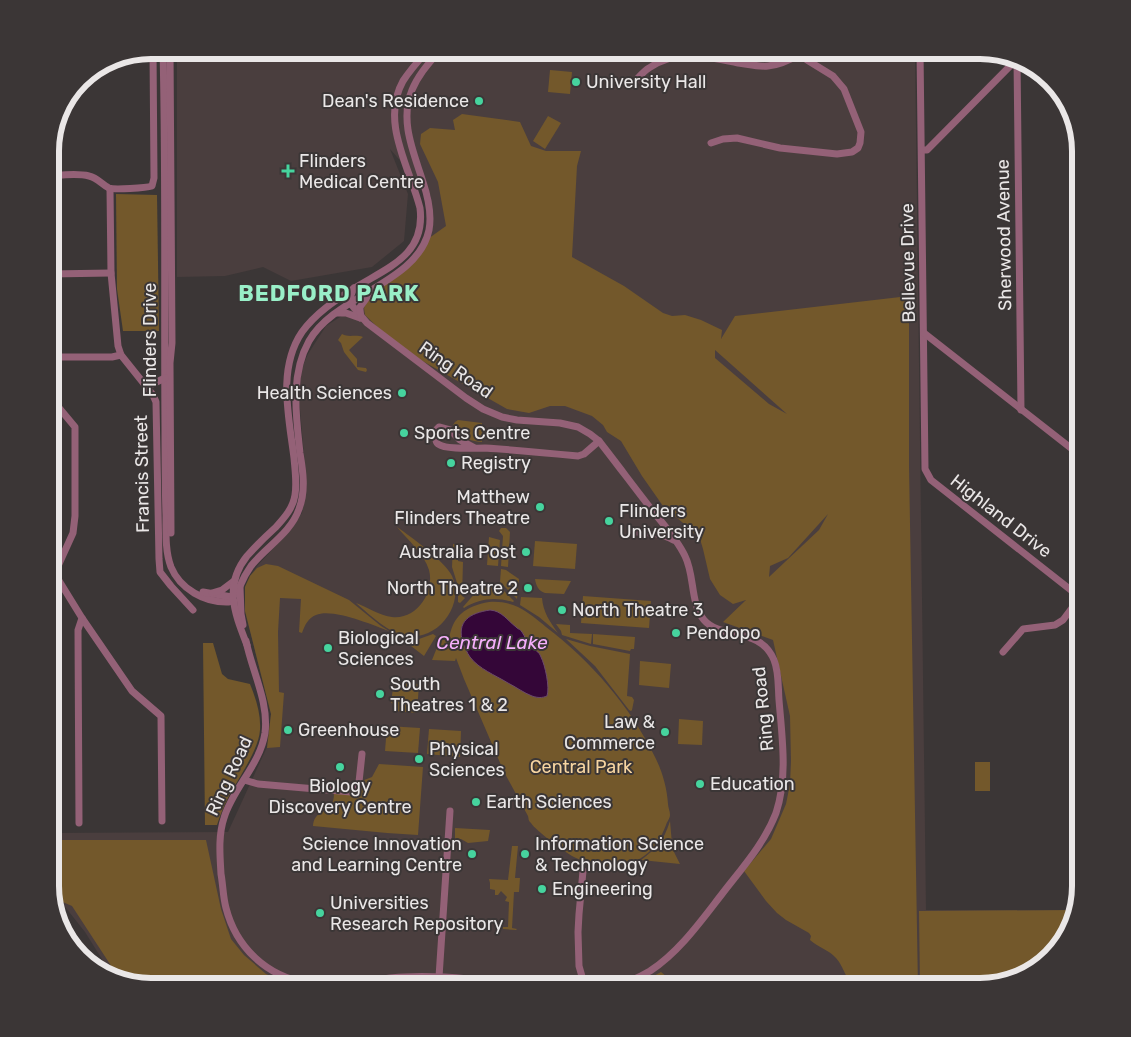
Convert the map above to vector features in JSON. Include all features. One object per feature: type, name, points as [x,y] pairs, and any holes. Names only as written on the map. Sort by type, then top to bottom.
[{"type":"street","points":[[59,175],[78,174],[90,176],[98,179],[110,188],[147,188],[152,186],[154,178],[154,59]]},
{"type":"street","name":"Flinders Drive","points":[[165,59],[169,76]]},
{"type":"street","name":"Flinders Drive","points":[[170,59],[165,378],[168,557],[174,572],[187,589],[219,601],[233,613],[238,622]]},
{"type":"street","points":[[241,614],[232,597],[234,581],[238,570],[246,558],[285,516],[294,500],[296,478],[289,415],[288,368],[295,343],[309,323],[326,307],[399,262],[410,249],[419,232],[420,208],[397,136],[395,106],[403,81],[421,59]]},
{"type":"street","points":[[219,601],[229,602],[240,587],[248,570],[285,531],[295,519],[299,510],[303,488],[296,402],[297,380],[305,350],[314,333],[336,313],[409,264],[422,249],[429,230],[430,214],[428,197],[409,136],[407,114],[411,91],[415,82],[433,59]]},
{"type":"street","points":[[635,81],[648,68],[666,59]]},
{"type":"street","points":[[716,59],[767,66],[791,59]]},
{"type":"street","points":[[711,142],[737,138],[780,148],[837,154],[852,152],[858,148],[861,132],[844,89],[833,76],[808,59]]},
{"type":"street","name":"Bellevue Drive","points":[[920,59],[925,469],[928,474]]},
{"type":"street","name":"Sherwood Avenue","points":[[922,150],[927,150],[1011,65]]},
{"type":"street","name":"Sherwood Avenue","points":[[1017,67],[1021,410]]},
{"type":"street","name":"Flinders Drive","points":[[167,162],[172,342],[170,373],[171,550],[176,567],[184,581],[193,588],[210,594],[232,597]]},
{"type":"street","name":"Francis Street","points":[[110,188],[111,273],[118,346],[121,355],[153,395],[156,402],[160,572],[193,610]]},
{"type":"street","points":[[59,274],[111,273]]},
{"type":"street","points":[[350,303],[354,288]]},
{"type":"street","points":[[336,313],[346,313],[361,318],[360,307],[373,289]]},
{"type":"street","points":[[309,323],[334,305],[341,302],[350,303]]},
{"type":"street","name":"Ring Road","points":[[350,303],[361,318],[483,409],[502,417],[517,420],[560,423],[578,427],[599,441],[678,543],[688,561],[698,607],[705,621],[716,628],[754,639],[765,647],[775,661],[782,735],[783,771],[782,788],[770,826],[751,858],[697,925],[671,954],[650,971],[636,978]]},
{"type":"street","points":[[924,333],[1072,449]]},
{"type":"street","points":[[59,357],[112,357],[121,355]]},
{"type":"street","points":[[146,387],[165,378]]},
{"type":"street","points":[[59,408],[75,427],[75,516],[73,533],[59,564]]},
{"type":"street","points":[[475,448],[460,440],[448,429],[439,427],[436,430],[438,445],[452,447],[578,456],[584,454],[599,441]]},
{"type":"street","name":"Highland Drive","points":[[928,474],[931,480],[1072,590]]},
{"type":"street","points":[[637,532],[669,537],[678,543]]},
{"type":"street","points":[[260,543],[262,549],[261,556]]},
{"type":"street","points":[[59,580],[82,618],[132,691],[161,716],[162,821]]},
{"type":"street","points":[[210,594],[222,590],[234,581]]},
{"type":"street","name":"Ring Road","points":[[240,587],[241,614],[247,645],[264,706],[265,730],[261,748],[230,802],[224,818],[220,838],[224,899],[228,917],[238,938],[252,956],[277,974],[288,978]]},
{"type":"street","name":"Ring Road","points":[[232,597],[238,622],[247,645]]},
{"type":"street","points":[[1003,652],[1023,629],[1055,625],[1063,620],[1072,608]]},
{"type":"street","points":[[80,823],[78,630],[82,618]]},
{"type":"street","points":[[244,780],[258,784],[351,792],[356,790],[359,782],[362,754]]},
{"type":"street","points":[[439,977],[450,811]]},
{"type":"street","points":[[582,978],[579,966],[578,914],[583,871]]},
{"type":"street","name":"Ring Road","points":[[392,978],[452,978]]},
{"type":"shaded area","name":"Flinders University","points":[[177,59],[915,59],[926,910],[1069,910],[1057,937],[1045,951],[1026,966],[1004,975],[986,978],[145,978],[127,975],[107,967],[85,932],[61,901],[59,833],[228,832],[267,747],[271,714],[245,611],[245,587],[258,565],[292,528],[302,513],[306,478],[299,398],[302,368],[308,354],[326,326],[412,271],[429,251],[431,196],[390,149],[408,194],[404,241],[372,267],[291,281],[263,267],[225,276],[177,277]]},
{"type":"green space","points":[[550,70],[572,72],[570,94],[548,92]]},
{"type":"green space","points":[[462,114],[520,122],[531,146],[546,151],[581,151],[577,166],[572,257],[624,286],[663,313],[672,316],[685,315],[722,330],[721,339],[735,316],[909,296],[909,465],[918,978],[848,978],[833,955],[810,940],[811,936],[809,933],[777,913],[744,871],[771,839],[786,804],[790,784],[790,716],[773,640],[723,622],[746,600],[733,604],[720,595],[710,579],[700,539],[663,506],[621,441],[607,432],[603,425],[592,416],[565,406],[550,406],[529,413],[507,409],[398,347],[365,315],[364,308],[373,289],[404,268],[425,241],[446,226],[438,182],[420,144],[421,134],[430,128],[455,130],[453,120]],"holes":[[[715,350],[787,414],[769,404],[715,358]],[[828,514],[819,530],[769,577],[770,566],[788,558]]]},
{"type":"green space","points":[[548,116],[561,123],[545,149],[533,141]]},
{"type":"green space","points":[[116,194],[157,195],[159,331],[123,331],[117,289]]},
{"type":"green space","points":[[342,334],[363,337],[349,350],[357,359],[357,367],[366,368],[366,372],[358,370],[344,352],[338,340]]},
{"type":"green space","points":[[458,420],[482,423],[482,442],[471,440],[453,425]]},
{"type":"green space","points":[[397,527],[442,563],[452,576],[455,587],[455,598],[446,618],[430,632],[419,636],[408,636],[394,631],[380,623],[356,603],[383,615],[401,617],[416,610],[426,596],[430,579],[427,564]]},
{"type":"green space","points":[[501,528],[506,528],[510,532],[508,567],[501,566],[503,536],[499,531]]},
{"type":"green space","points":[[489,537],[500,540],[498,566],[487,565]]},
{"type":"green space","points":[[535,541],[577,544],[575,569],[533,566]]},
{"type":"green space","points":[[453,544],[459,545],[458,561],[463,562],[462,596],[465,598],[460,603],[458,602],[458,586],[452,567]]},
{"type":"green space","points":[[266,564],[278,566],[349,600],[389,631],[342,615],[323,613],[311,618],[302,633],[299,632],[301,599],[280,598],[278,632],[279,692],[284,693],[280,747],[267,748],[271,714],[245,611],[245,587],[250,576],[257,568]]},
{"type":"green space","points":[[501,569],[506,570],[519,579],[517,599],[500,582]]},
{"type":"green space","points":[[535,579],[571,581],[564,594],[545,593],[538,588]]},
{"type":"green space","points":[[484,583],[498,585],[514,601],[488,599],[464,608]]},
{"type":"green space","points":[[583,596],[651,601],[649,628],[581,623]]},
{"type":"green space","points":[[521,597],[542,598],[545,612],[558,633],[539,617],[520,605]]},
{"type":"green space","name":"Central Park","points":[[489,602],[511,604],[518,607],[533,616],[563,640],[608,686],[645,738],[662,774],[667,791],[670,815],[657,842],[644,856],[628,863],[610,866],[584,861],[572,856],[559,847],[529,821],[504,772],[456,658],[455,661],[432,660],[440,640],[449,640],[453,624],[457,618],[473,606]]},
{"type":"green space","points":[[556,624],[570,625],[570,633],[592,634],[591,644],[562,635]]},
{"type":"green space","points":[[433,634],[436,636],[424,656],[402,639],[419,639]]},
{"type":"green space","points":[[593,634],[635,637],[634,649],[630,651],[593,644]]},
{"type":"green space","points":[[566,639],[630,654],[627,696],[632,697],[634,700],[631,711],[595,666]]},
{"type":"green space","points":[[203,643],[213,643],[222,674],[228,679],[250,684],[260,718],[259,738],[256,746],[222,810],[217,825],[205,825]]},
{"type":"green space","points":[[640,661],[671,664],[669,688],[639,685]]},
{"type":"green space","points":[[394,682],[419,684],[417,713],[396,711],[391,702]]},
{"type":"green space","points":[[679,719],[703,721],[702,745],[678,744]]},
{"type":"green space","points":[[387,726],[420,728],[418,753],[385,751]]},
{"type":"green space","points":[[429,729],[461,731],[460,757],[427,754]]},
{"type":"green space","points":[[975,762],[990,762],[990,791],[975,791]]},
{"type":"green space","points":[[379,764],[423,767],[418,835],[313,826],[318,815],[330,807],[334,799],[334,790],[351,792],[359,782],[372,777]]},
{"type":"green space","points":[[670,821],[672,844],[680,864],[641,860],[659,844]]},
{"type":"green space","points":[[455,828],[490,830],[488,841],[468,843],[461,839],[455,840]]},
{"type":"green space","points":[[59,840],[206,840],[221,909],[231,939],[244,955],[266,974],[275,978],[145,978],[127,975],[114,970],[72,906],[61,901]]},
{"type":"green space","points":[[512,846],[518,846],[515,878],[520,878],[519,892],[514,892],[512,928],[516,930],[503,929],[503,927],[508,927],[509,902],[505,901],[507,897],[501,891],[498,895],[495,895],[495,890],[490,889],[489,879],[508,880]]},
{"type":"green space","points":[[1069,910],[1057,937],[1036,959],[1015,971],[986,978],[920,978],[919,911]]},
{"type":"green space","points":[[661,972],[668,978],[650,978]]},
{"type":"water","name":"Central Lake","points":[[490,610],[501,614],[520,630],[529,644],[540,655],[547,676],[547,696],[538,697],[526,693],[483,668],[469,655],[461,635],[463,624],[466,619],[476,613]]},
{"type":"place","name":"University Hall","points":[[576,82]]},
{"type":"place","name":"Dean's Residence","points":[[479,101]]},
{"type":"place","name":"Flinders Medical Centre","points":[[288,171]]},
{"type":"place","name":"Health Sciences","points":[[402,393]]},
{"type":"place","name":"Sports Centre","points":[[404,433]]},
{"type":"place","name":"Registry","points":[[451,463]]},
{"type":"place","name":"Matthew Flinders Theatre","points":[[540,507]]},
{"type":"place","name":"Flinders University","points":[[609,521]]},
{"type":"place","name":"Australia Post","points":[[526,552]]},
{"type":"place","name":"North Theatre 2","points":[[528,588]]},
{"type":"place","name":"North Theatre 3","points":[[562,610]]},
{"type":"place","name":"Pendopo","points":[[676,633]]},
{"type":"place","name":"Biological Sciences","points":[[328,648]]},
{"type":"place","name":"South Theatres 1 & 2","points":[[380,694]]},
{"type":"place","name":"Greenhouse","points":[[288,730]]},
{"type":"place","name":"Law & Commerce","points":[[665,732]]},
{"type":"place","name":"Physical Sciences","points":[[419,759]]},
{"type":"place","name":"Biology Discovery Centre","points":[[340,767]]},
{"type":"place","name":"Education","points":[[700,784]]},
{"type":"place","name":"Earth Sciences","points":[[476,802]]},
{"type":"place","name":"Science Innovation and Learning Centre","points":[[472,854]]},
{"type":"place","name":"Information Science & Technology","points":[[525,854]]},
{"type":"place","name":"Engineering","points":[[542,889]]},
{"type":"place","name":"Universities Research Repository","points":[[320,913]]},
{"type":"district","name":"BEDFORD PARK","points":[[329,293]]}]
